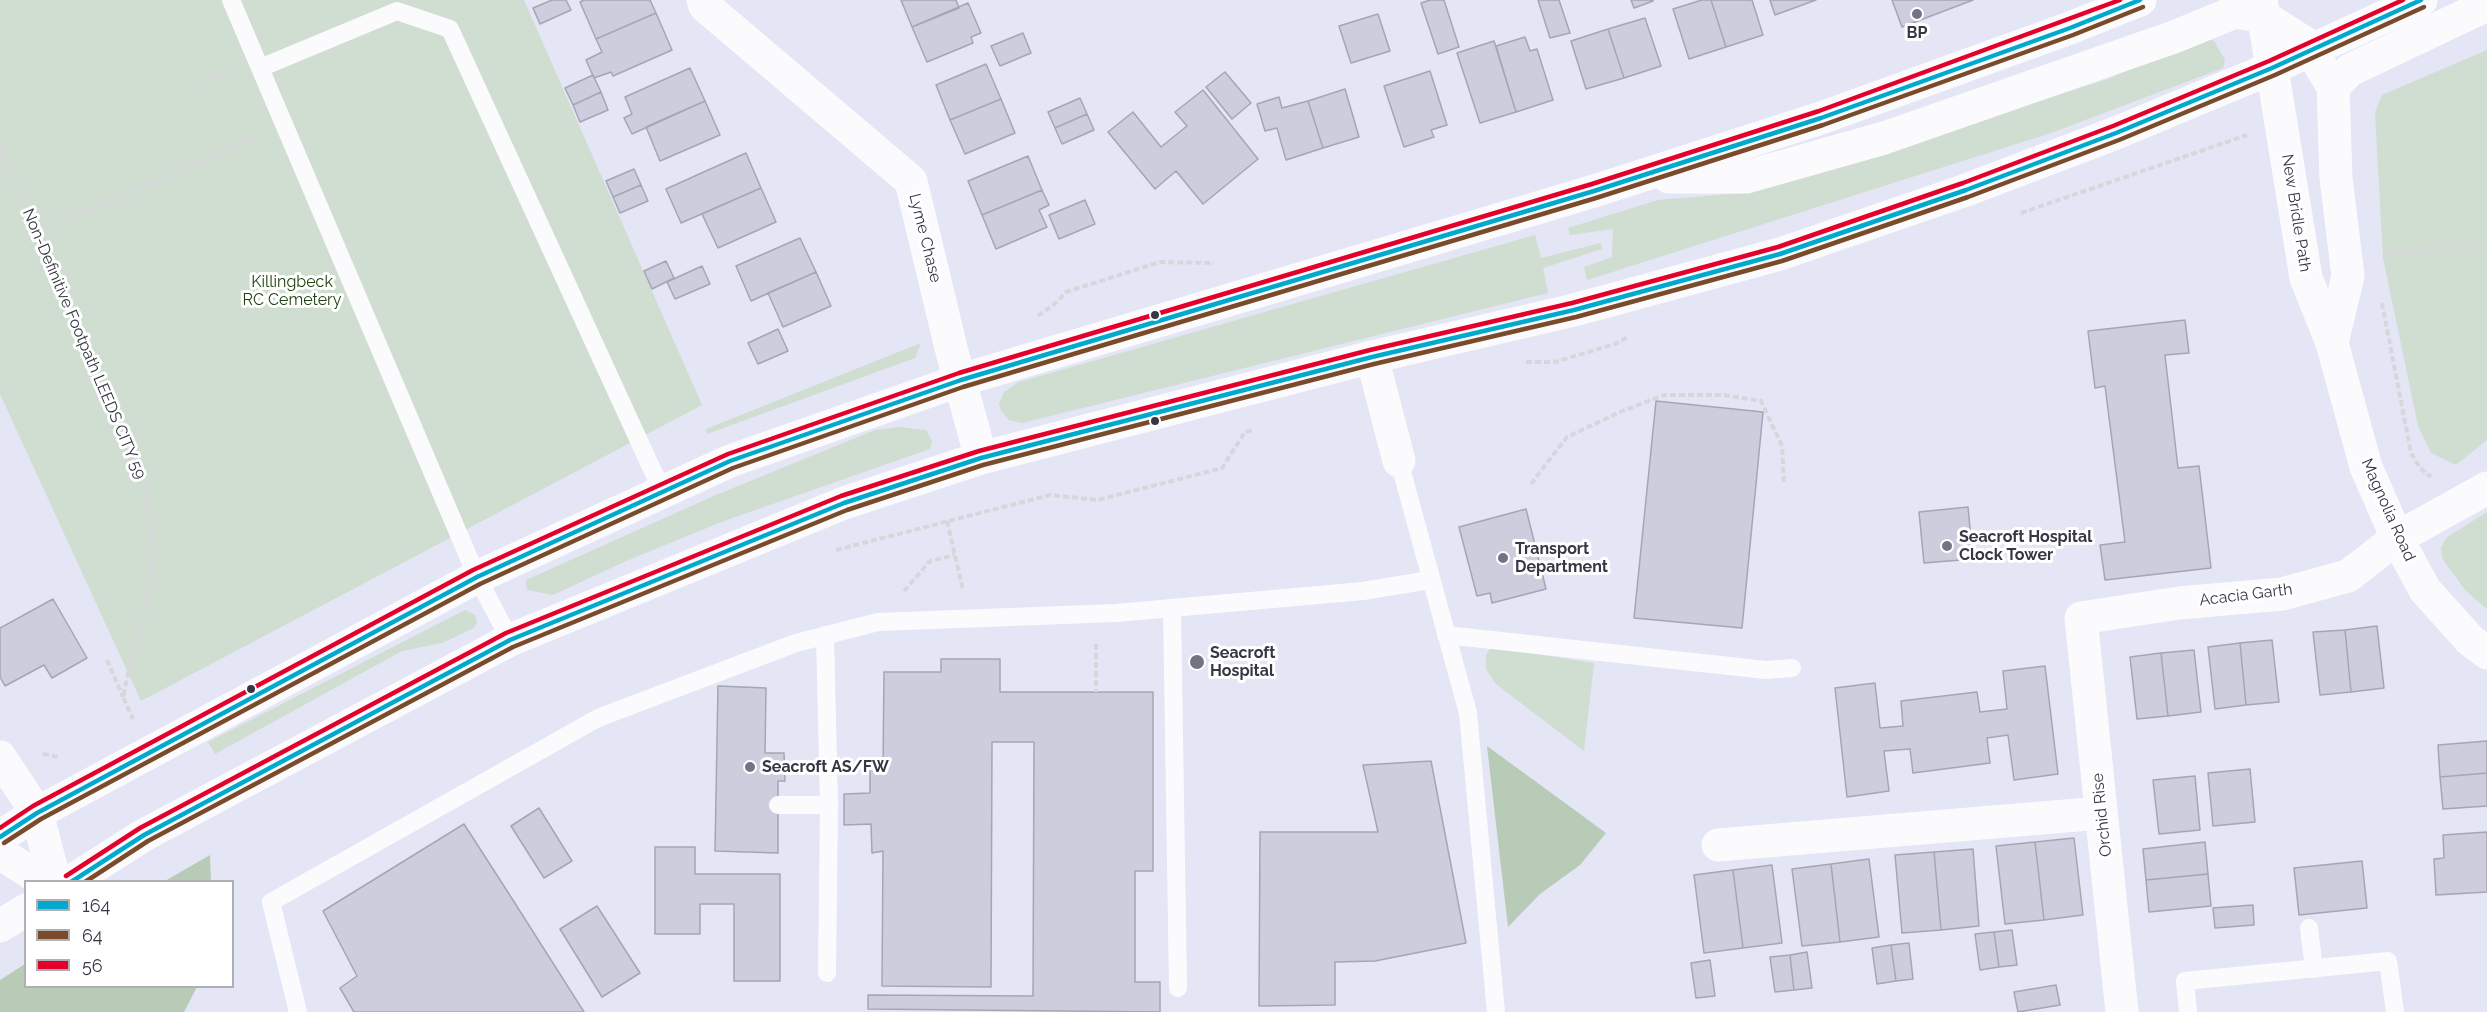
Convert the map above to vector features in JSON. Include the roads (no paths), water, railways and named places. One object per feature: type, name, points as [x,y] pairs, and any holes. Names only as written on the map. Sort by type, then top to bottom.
[{"type":"main road","name":"Lyme Chase","points":[[703,0],[705,6],[911,181],[981,458]]},
{"type":"main road","points":[[73,880],[155,829],[510,640],[844,503],[981,458],[1372,357],[1532,321],[1780,254],[1966,190],[2116,132],[2272,68],[2421,0]]},
{"type":"main road","points":[[0,837],[37,813],[477,577],[662,490],[730,461],[961,380],[1637,177],[1821,118],[2126,3]]},
{"type":"main road","points":[[2333,87],[2350,70],[2487,5]]},
{"type":"main road","points":[[1637,177],[1746,177],[1884,138],[2174,37],[2235,12],[2262,8],[2308,45],[2333,87],[2336,178],[2348,276],[2332,343]]},
{"type":"main road","name":"New Bridle Path","points":[[2262,8],[2307,278],[2332,343]]},
{"type":"main road","name":"Magnolia Road","points":[[2332,343],[2366,467],[2397,538],[2425,590],[2470,640],[2487,653]]},
{"type":"main road","points":[[1372,357],[1399,461]]},
{"type":"main road","name":"Acacia Garth","points":[[2081,618],[2179,603],[2282,594],[2348,576],[2397,538],[2487,488]]},
{"type":"main road","name":"Orchid Rise","points":[[2081,618],[2122,1012]]},
{"type":"main road","points":[[2,759],[37,813],[54,880]]},
{"type":"main road","points":[[1718,845],[2101,813]]},
{"type":"main road","points":[[0,853],[42,880]]},
{"type":"main road","points":[[0,926],[24,911]]},
{"type":"lane","points":[[231,0],[477,577],[510,640]]},
{"type":"lane","points":[[260,68],[397,11],[450,29],[662,490]]},
{"type":"lane","points":[[1399,461],[1468,713],[1496,1012]]},
{"type":"lane","points":[[298,1012],[271,902],[598,718],[796,643],[878,622],[1096,614],[1363,591],[1430,580]]},
{"type":"lane","points":[[1172,608],[1178,988]]},
{"type":"lane","points":[[825,635],[829,805],[827,973]]},
{"type":"lane","points":[[1446,635],[1766,670],[1791,668]]},
{"type":"lane","points":[[778,805],[829,805]]},
{"type":"lane","points":[[2309,928],[2314,969]]},
{"type":"lane","points":[[2188,1012],[2185,981],[2388,961],[2395,1012]]},
{"type":"place","name":"BP","points":[[1917,14]]},
{"type":"place","name":"Seacroft Hospital Clock Tower","points":[[1947,546]]},
{"type":"place","name":"Transport Department","points":[[1503,558]]},
{"type":"place","name":"Seacroft Hospital","points":[[1197,662]]},
{"type":"place","name":"Seacroft AS/FW","points":[[750,767]]},
{"type":"park label","name":"Killingbeck RC Cemetery","points":[[292,291]]}]
